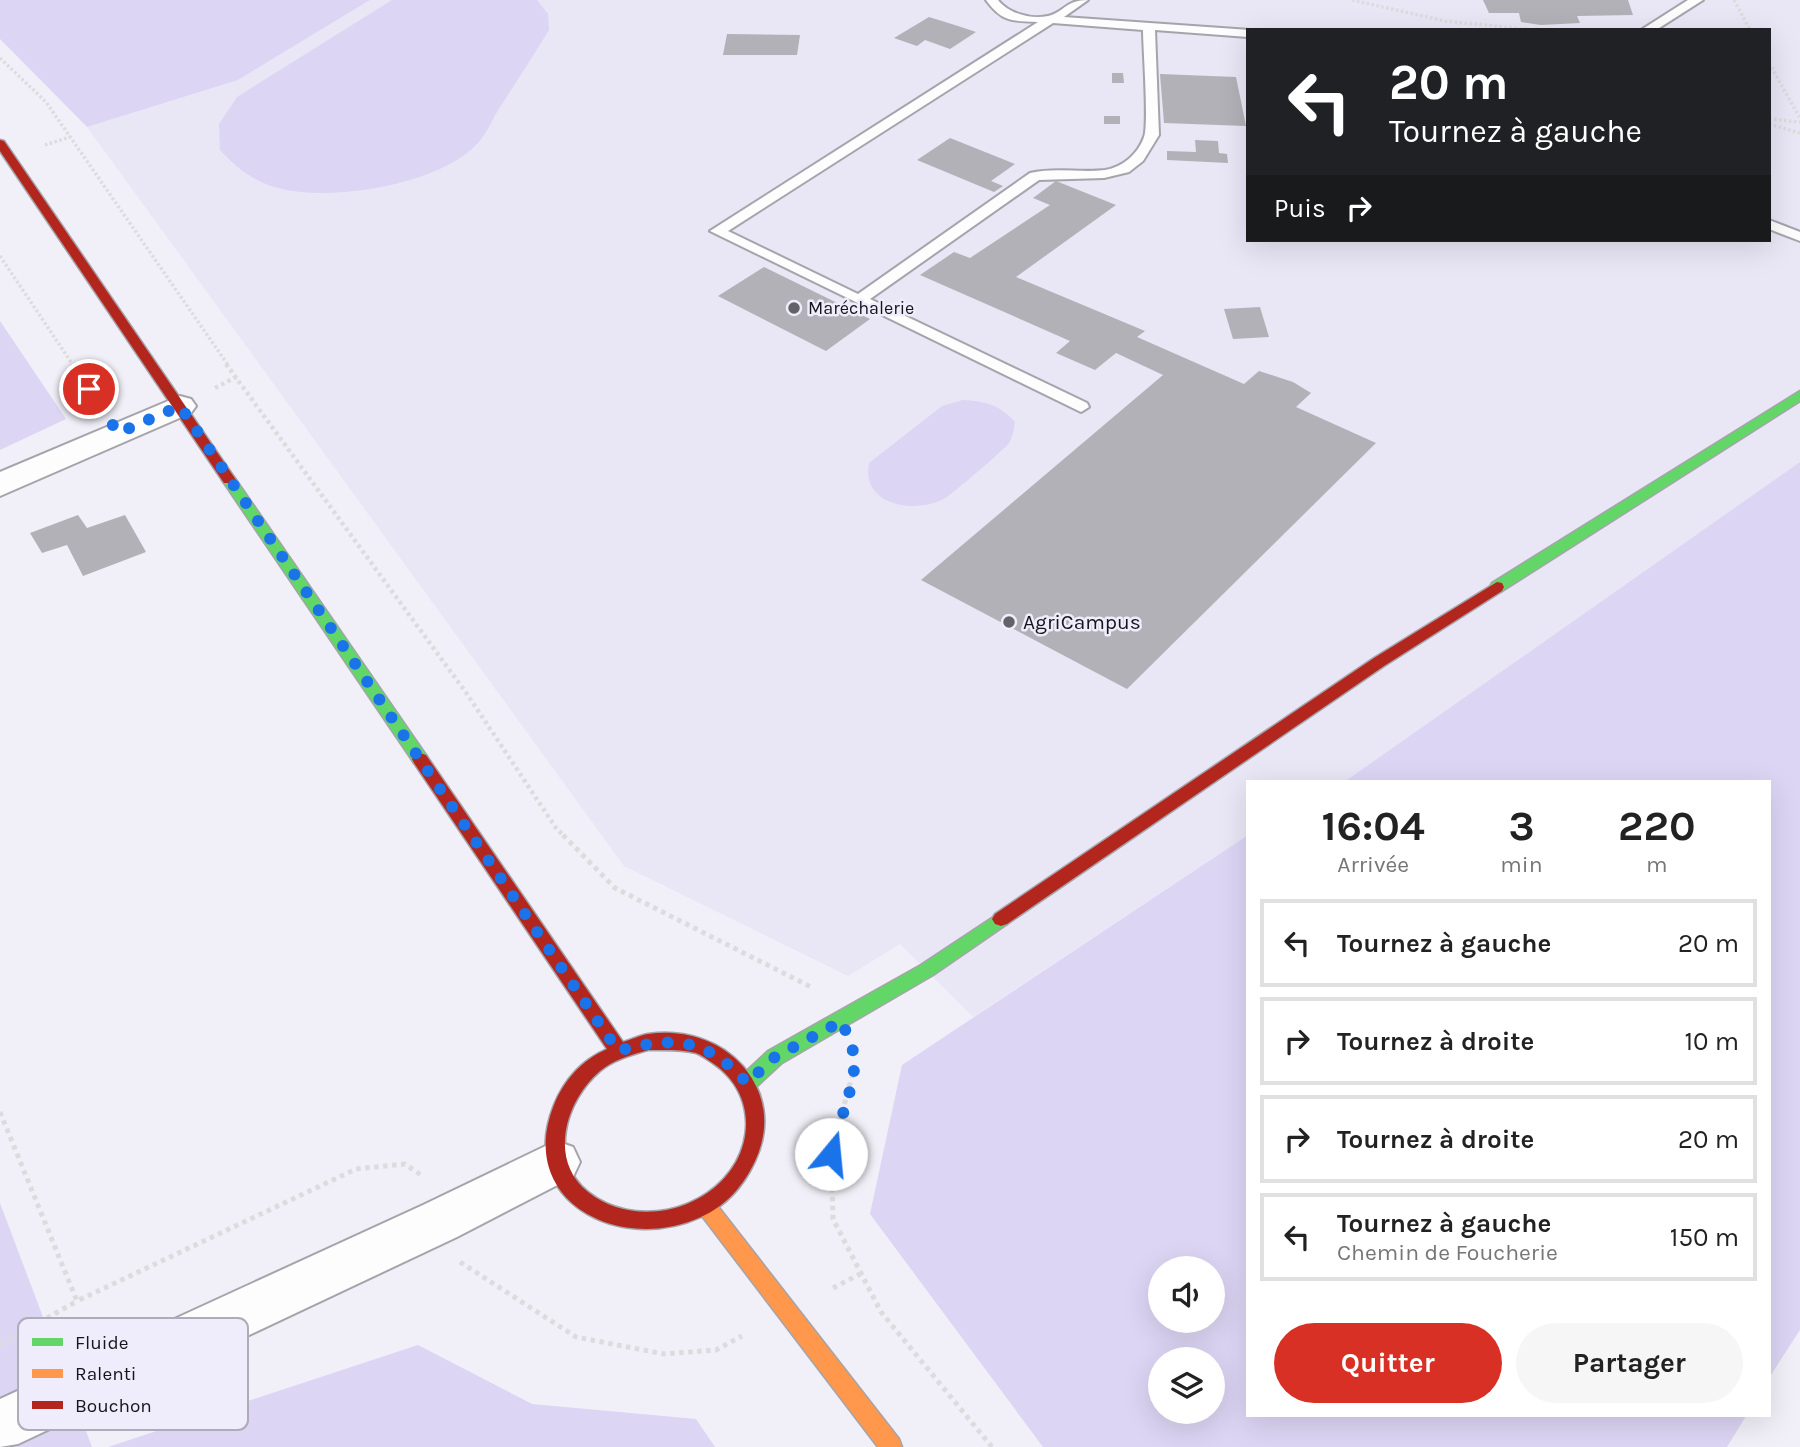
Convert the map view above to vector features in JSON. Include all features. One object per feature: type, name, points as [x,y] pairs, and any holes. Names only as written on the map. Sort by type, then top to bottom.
[{"type":"street","points":[[0,144],[618,1051]]},
{"type":"street","points":[[747,1083],[775,1057],[842,1021],[926,970],[1379,662],[1800,395]]},
{"type":"street","points":[[0,485],[180,406]]},
{"type":"street","points":[[648,1042],[677,1042],[705,1049],[729,1063],[747,1083],[757,1108],[757,1135],[749,1162],[732,1186],[706,1206],[677,1219],[645,1222],[615,1218],[588,1205],[568,1186],[556,1162],[552,1136],[558,1109],[572,1086],[593,1066],[618,1051],[648,1042]]},
{"type":"street","points":[[232,1318],[440,1221],[556,1162]]},
{"type":"street","points":[[706,1206],[891,1447]]},
{"type":"street","points":[[0,1426],[18,1418]]},
{"type":"lane","points":[[992,0],[1001,12],[1013,17],[1246,33]]},
{"type":"lane","points":[[1081,407],[717,231],[1082,0]]},
{"type":"lane","points":[[1650,28],[1698,0]]},
{"type":"lane","points":[[859,300],[1035,176],[1059,173],[1104,174],[1124,169],[1138,158],[1152,135],[1149,27]]},
{"type":"lane","points":[[1771,225],[1800,237]]},
{"type":"path","points":[[1352,0],[1445,21],[1514,28]]},
{"type":"path","points":[[1734,0],[1750,28]]},
{"type":"path","points":[[0,58],[46,102],[229,368],[467,694],[556,828],[615,888],[808,983],[842,1021],[856,1059],[851,1087],[831,1154],[833,1219],[881,1312],[992,1447]]},
{"type":"path","points":[[1771,67],[1800,120],[1771,121]]},
{"type":"path","points":[[1771,122],[1800,133]]},
{"type":"path","points":[[0,256],[118,433]]},
{"type":"path","points":[[47,1318],[77,1301]]},
{"type":"path","points":[[0,1345],[18,1335]]},
{"type":"shaded area","points":[[0,0],[370,0],[238,80],[87,127],[0,39]]},
{"type":"shaded area","name":"AgriCampus","points":[[370,0],[1800,0],[1800,462],[1347,780],[1246,780],[1246,836],[973,1017],[900,944],[848,976],[624,866],[87,127],[238,80]]},
{"type":"shaded area","points":[[392,0],[537,0],[548,14],[549,30],[478,143],[440,169],[415,179],[388,186],[334,193],[309,193],[267,184],[242,170],[220,150],[219,124],[237,97]]},
{"type":"shaded area","points":[[0,321],[66,419],[0,450]]},
{"type":"shaded area","points":[[963,400],[992,405],[1009,416],[1015,422],[1009,443],[977,473],[942,500],[916,506],[891,502],[880,496],[869,477],[869,463],[942,406]]},
{"type":"shaded area","points":[[1800,462],[1800,1330],[1771,1375],[1771,780],[1347,780]]},
{"type":"shaded area","points":[[1246,836],[1246,1417],[1745,1417],[1727,1447],[1043,1447],[870,1214],[902,1065]]},
{"type":"shaded area","points":[[0,1203],[43,1318],[18,1318],[18,1430],[86,1430],[92,1447],[0,1447]]},
{"type":"shaded area","points":[[418,1345],[532,1404],[696,1419],[715,1447],[108,1447],[160,1430],[248,1430],[248,1401]]},
{"type":"building","points":[[1483,0],[1628,0],[1633,15],[1577,16],[1580,23],[1541,25],[1521,22],[1519,13],[1489,13]]},
{"type":"building","points":[[929,17],[976,32],[950,49],[925,40],[917,46],[894,38]]},
{"type":"building","points":[[727,34],[800,35],[797,55],[723,55]]},
{"type":"building","points":[[1112,73],[1123,73],[1124,83],[1112,83]]},
{"type":"building","points":[[1160,74],[1236,77],[1246,126],[1164,123]]},
{"type":"building","points":[[1104,116],[1120,116],[1120,124],[1104,124]]},
{"type":"building","points":[[950,138],[1015,164],[991,181],[1003,186],[994,192],[917,160]]},
{"type":"building","points":[[1195,140],[1218,141],[1219,153],[1227,154],[1228,163],[1167,160],[1167,151],[1196,152]]},
{"type":"building","points":[[1056,181],[1116,205],[1016,277],[1145,331],[1137,337],[1244,384],[1259,371],[1293,382],[1311,393],[1296,407],[1376,443],[1127,689],[921,580],[1163,375],[1116,353],[1095,370],[1056,353],[1070,341],[920,275],[954,252],[970,258],[1050,205],[1033,198]]},
{"type":"building","name":"Maréchalerie","points":[[764,267],[870,319],[826,351],[718,296]]},
{"type":"building","points":[[1260,307],[1269,337],[1233,339],[1224,309]]},
{"type":"building","points":[[78,515],[87,528],[125,515],[146,552],[83,576],[67,545],[42,553],[30,533]]},
{"type":"traffic: fast","points":[[1497,587],[1800,395]]},
{"type":"traffic: fast","points":[[229,480],[420,759]]},
{"type":"traffic: fast","points":[[747,1083],[775,1057],[927,970],[1001,919]]},
{"type":"traffic: slow","points":[[706,1206],[891,1447]]},
{"type":"traffic: jam","points":[[0,143],[229,480]]},
{"type":"traffic: jam","points":[[1001,919],[1379,662],[1497,587]]},
{"type":"traffic: jam","points":[[420,759],[618,1050]]},
{"type":"traffic: jam","points":[[648,1042],[677,1042],[699,1046],[734,1068],[751,1091],[757,1118],[753,1145],[742,1170],[722,1193],[696,1210],[665,1220],[647,1222],[619,1219],[593,1208],[575,1194],[563,1176],[555,1137],[566,1098],[578,1080],[607,1057],[648,1042]]},
{"type":"place","name":"Maréchalerie","points":[[794,308]]},
{"type":"place","name":"AgriCampus","points":[[1009,622]]},
{"type":"route","points":[[89,389],[118,433],[180,406],[618,1051],[648,1042],[677,1042],[705,1049],[729,1063],[747,1083],[775,1057],[842,1021],[856,1059],[851,1087],[831,1154]]}]
